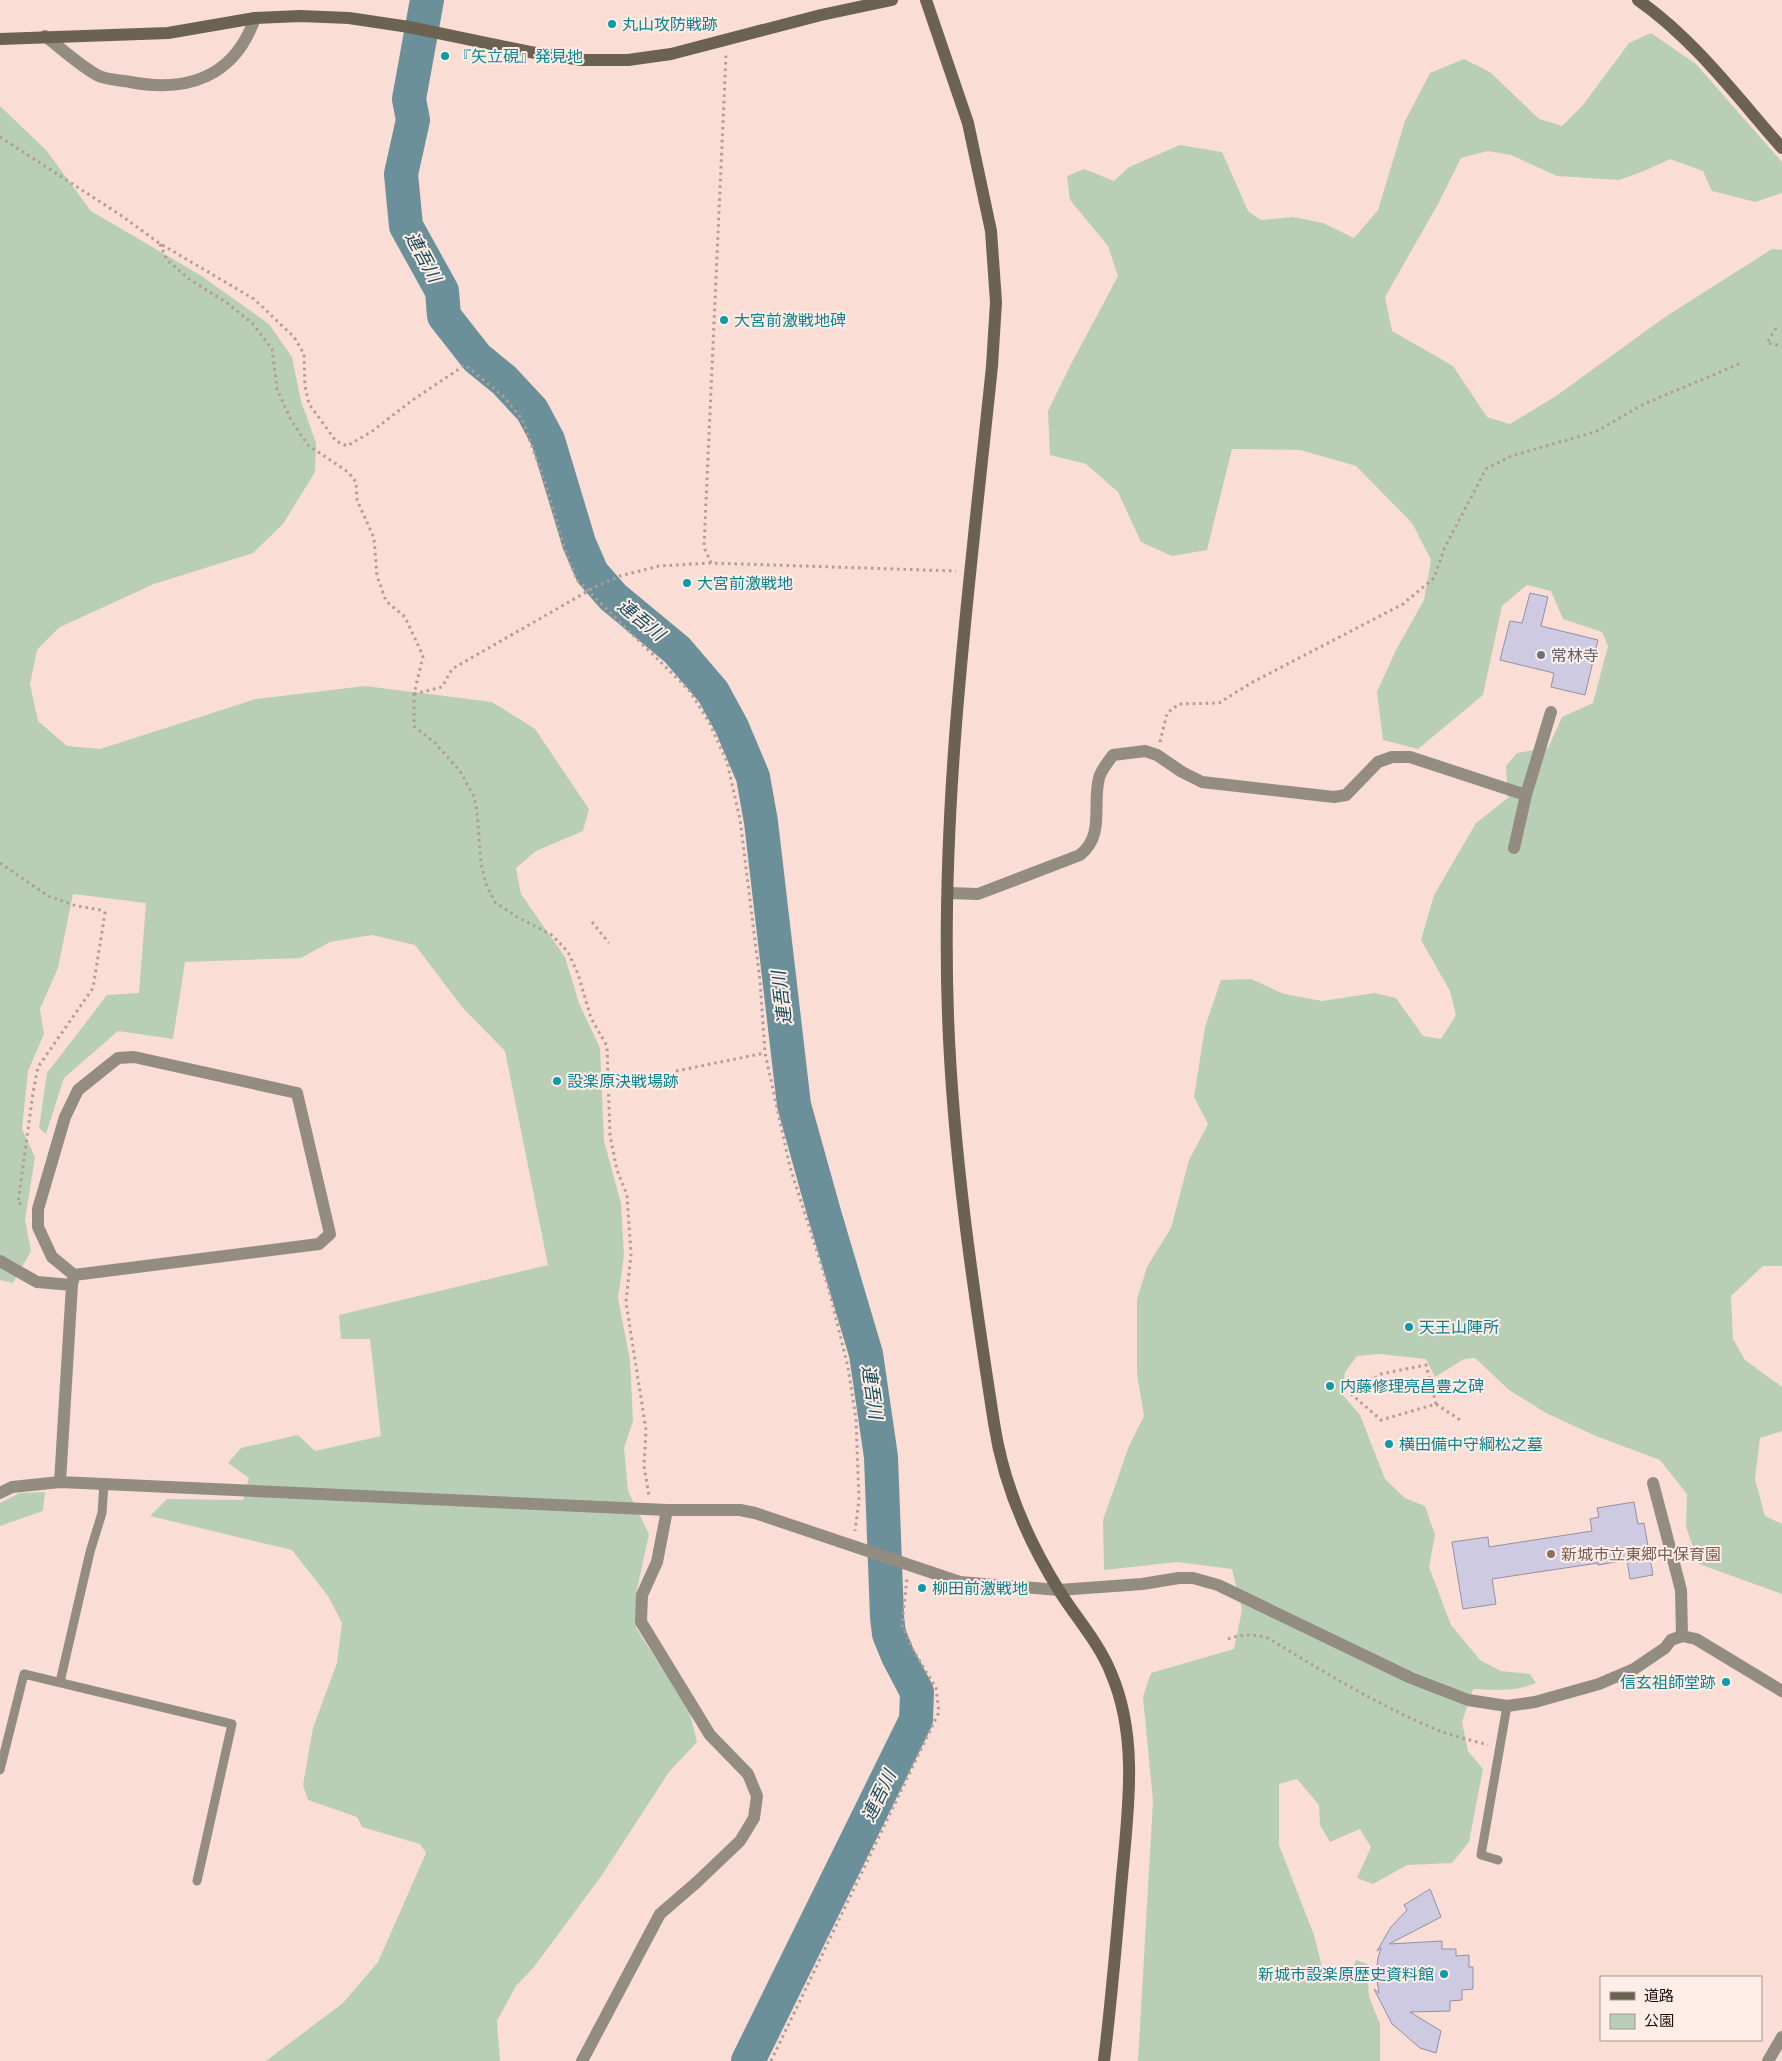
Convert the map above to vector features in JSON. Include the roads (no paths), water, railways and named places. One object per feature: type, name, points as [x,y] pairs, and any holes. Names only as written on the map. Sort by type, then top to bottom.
[{"type":"street","points":[[0,39],[168,33],[255,18],[300,16],[349,18],[582,60],[628,60],[671,54],[722,42],[821,14],[892,0]]},
{"type":"street","points":[[926,0],[968,123],[991,231],[996,302],[992,366],[952,767],[948,893],[948,1013],[960,1189],[995,1428],[1007,1482],[1030,1536],[1059,1590],[1095,1643],[1111,1672],[1124,1714],[1130,1760],[1124,1852],[1104,2061]]},
{"type":"street","points":[[1638,0],[1652,10],[1701,56],[1782,148]]},
{"type":"street","points":[[45,36],[98,76],[142,84],[180,84],[214,75],[237,54],[249,36],[255,18]]},
{"type":"street","points":[[1514,848],[1526,794],[1550,712]]},
{"type":"street","points":[[948,893],[978,894],[1080,855],[1089,848],[1095,835],[1099,777],[1113,755],[1145,751],[1157,755],[1182,772],[1202,782],[1334,797],[1346,796],[1378,762],[1392,757],[1410,757],[1526,794]]},
{"type":"street","points":[[0,1260],[37,1282],[73,1280],[319,1244],[330,1234],[297,1093],[134,1057],[118,1058],[78,1090],[65,1117],[38,1209],[38,1227],[52,1258],[73,1280],[60,1482]]},
{"type":"street","points":[[0,1493],[12,1487],[60,1482],[667,1510],[740,1510],[755,1512],[960,1582],[1059,1590],[1107,1588],[1179,1578],[1193,1578],[1218,1585],[1411,1678],[1468,1700],[1507,1706],[1535,1702],[1599,1684],[1634,1669],[1665,1648],[1671,1640],[1682,1636],[1696,1639],[1782,1691]]},
{"type":"street","points":[[1653,1483],[1681,1590],[1682,1636]]},
{"type":"street","points":[[582,2061],[660,1914],[740,1841],[754,1818],[757,1796],[748,1774],[710,1735],[641,1622],[642,1595],[656,1562],[667,1510]]},
{"type":"street","points":[[1768,2061],[1782,2036]]},
{"type":"lane","points":[[60,1682],[90,1552],[102,1513],[104,1484]]},
{"type":"lane","points":[[0,1770],[24,1674],[232,1724],[197,1881]]},
{"type":"lane","points":[[1498,1860],[1481,1855],[1507,1706]]},
{"type":"waterway","name":"連吾川","points":[[427,0],[409,99],[413,120],[401,174],[406,226],[442,291],[444,316],[477,358],[504,380],[532,410],[548,440],[579,543],[592,573],[613,597],[677,650],[713,692],[732,727],[753,777],[761,822],[794,1105],[866,1354],[881,1457],[889,1634],[917,1692],[916,1720],[748,2061]]},
{"type":"place","name":"丸山攻防戦跡","points":[[612,24]]},
{"type":"place","name":"『矢立硯』発見地","points":[[445,56]]},
{"type":"place","name":"大宮前激戦地碑","points":[[724,320]]},
{"type":"place","name":"大宮前激戦地","points":[[687,583]]},
{"type":"place","name":"常林寺","points":[[1541,655]]},
{"type":"place","name":"設楽原決戦場跡","points":[[557,1081]]},
{"type":"place","name":"天王山陣所","points":[[1409,1327]]},
{"type":"place","name":"内藤修理亮昌豊之碑","points":[[1330,1386]]},
{"type":"place","name":"横田備中守綱松之墓","points":[[1389,1444]]},
{"type":"place","name":"新城市立東郷中保育園","points":[[1551,1554]]},
{"type":"place","name":"柳田前激戦地","points":[[922,1588]]},
{"type":"place","name":"信玄祖師堂跡","points":[[1726,1682]]},
{"type":"place","name":"新城市設楽原歴史資料館","points":[[1444,1974]]}]
